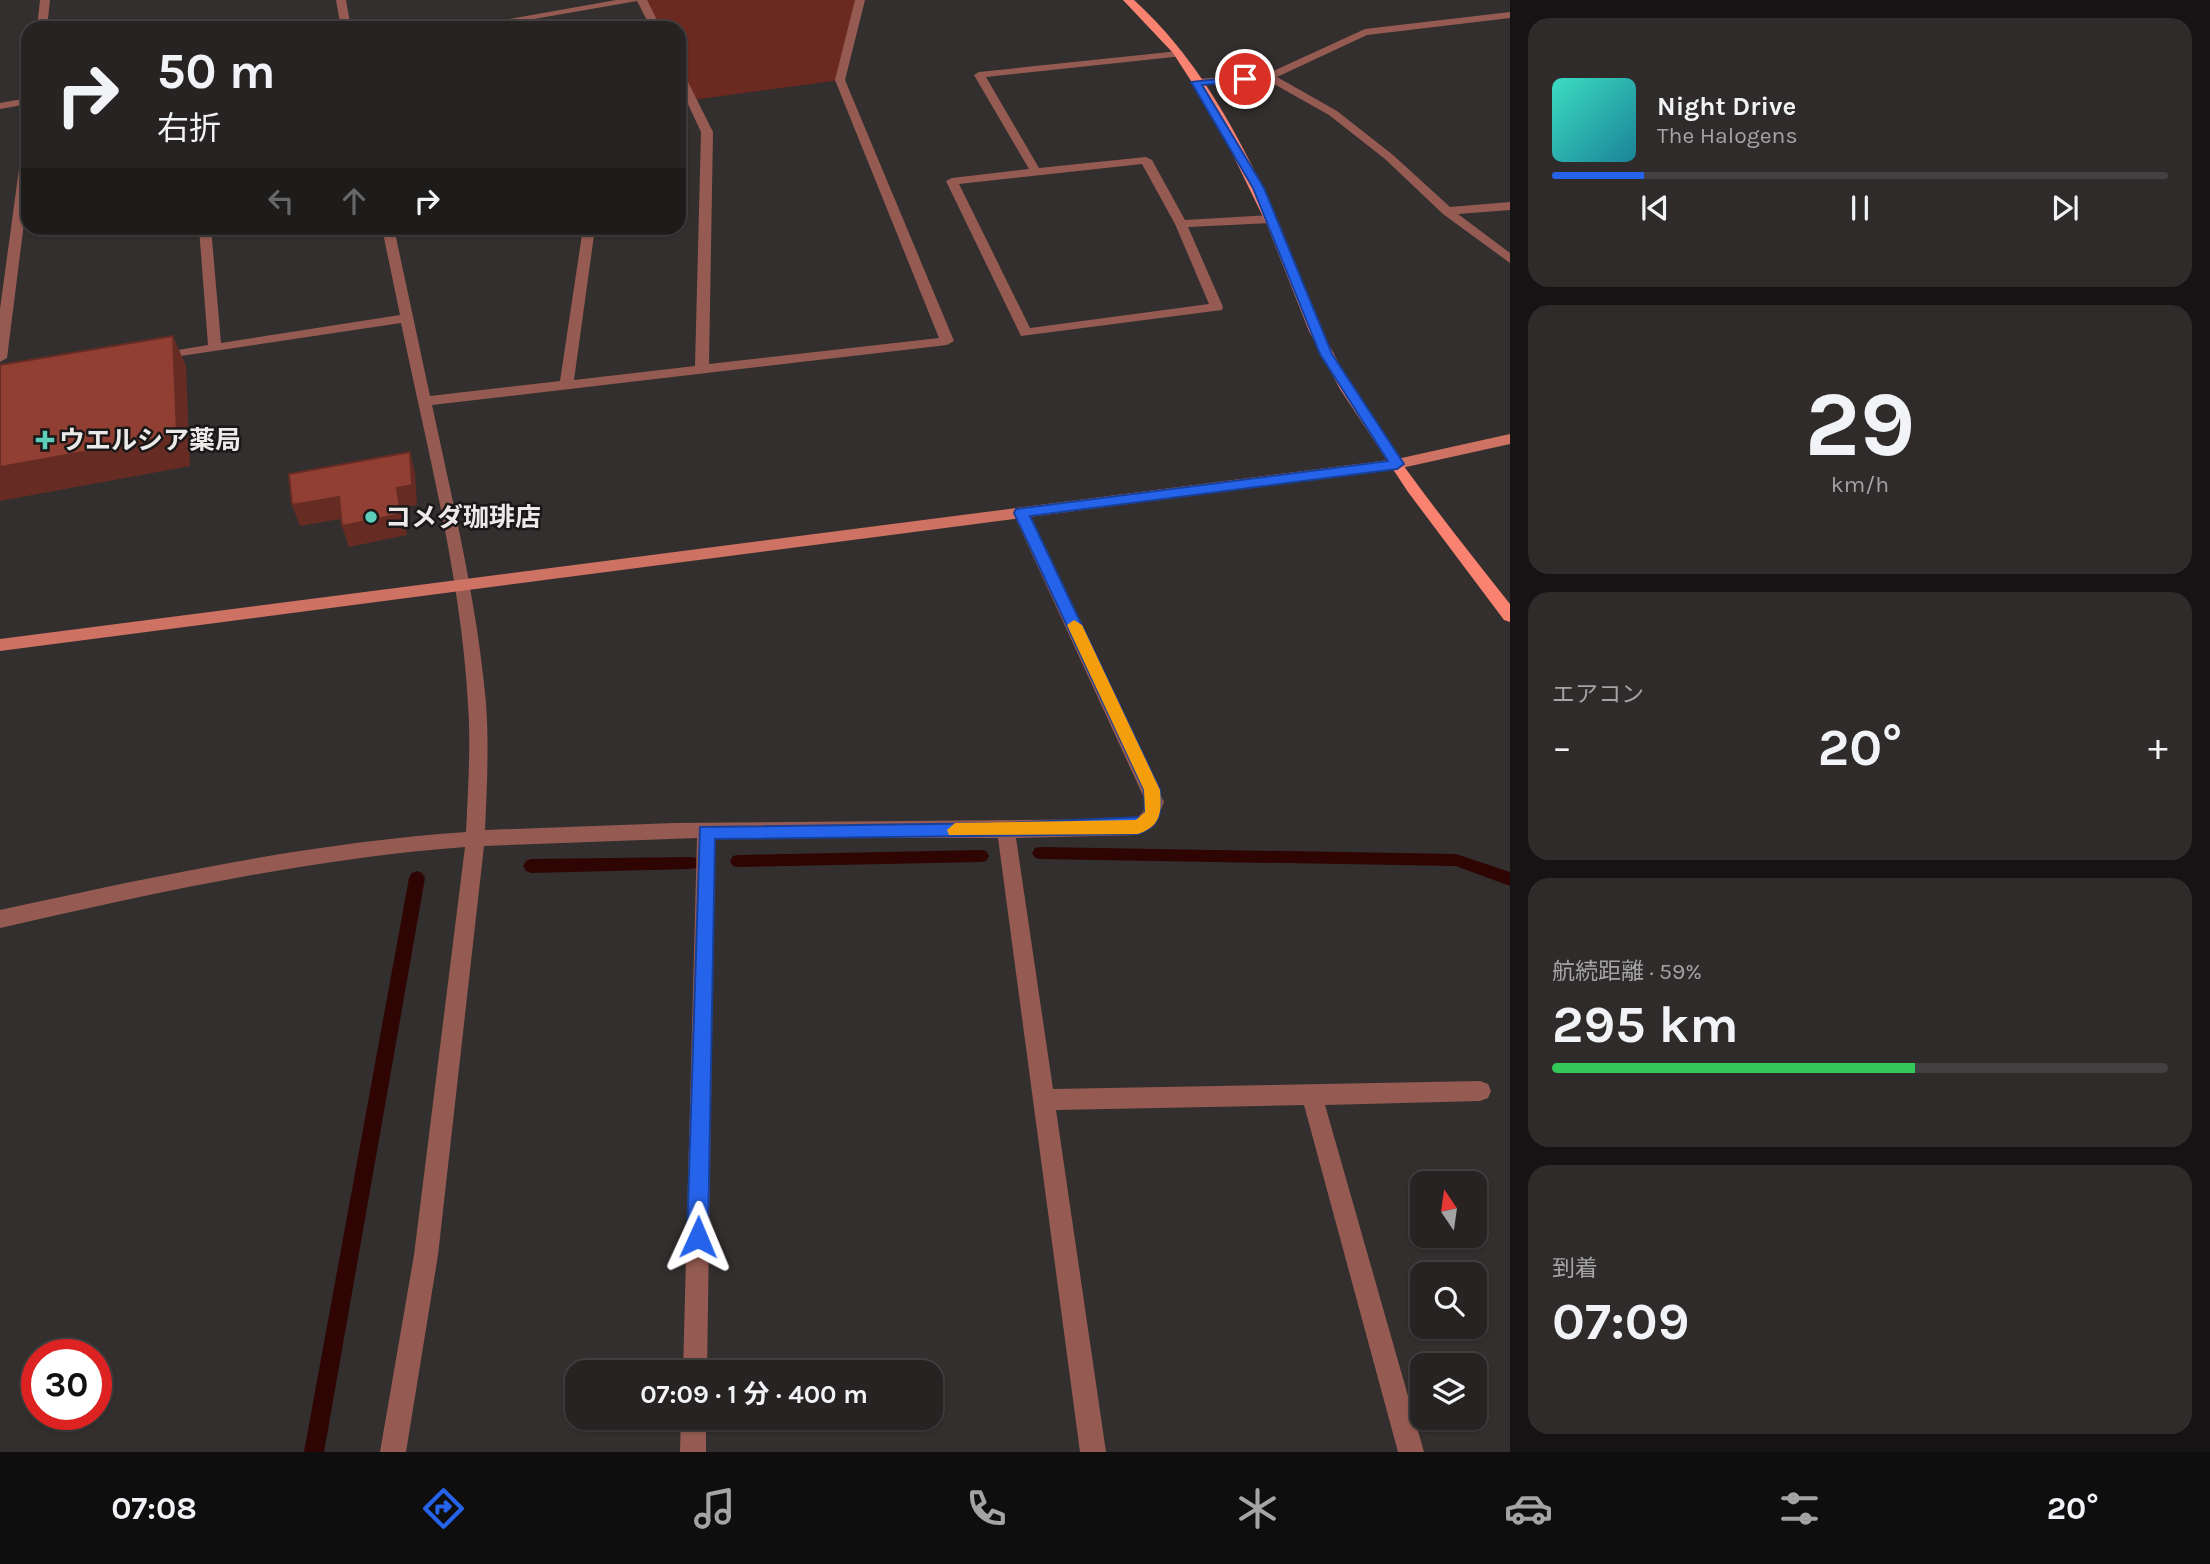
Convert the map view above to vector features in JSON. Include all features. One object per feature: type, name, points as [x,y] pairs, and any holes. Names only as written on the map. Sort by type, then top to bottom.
[{"type":"main road","points":[[1128,0],[1145,13],[1179,54],[1259,188],[1326,354],[1397,464],[1510,616]]},
{"type":"street","points":[[43,21],[45,0]]},
{"type":"street","points":[[341,0],[345,21]]},
{"type":"street","points":[[506,21],[633,0]]},
{"type":"street","points":[[642,0],[652,21]]},
{"type":"street","points":[[425,401],[702,367],[947,341],[840,79],[860,0]]},
{"type":"street","points":[[1196,82],[1269,78],[1365,32],[1510,15]]},
{"type":"street","points":[[1036,172],[979,75],[1179,54]]},
{"type":"street","points":[[1269,78],[1333,113],[1389,157],[1447,211],[1510,259]]},
{"type":"street","points":[[686,90],[707,132],[702,367]]},
{"type":"street","points":[[0,106],[21,102]]},
{"type":"street","points":[[1146,160],[1181,224],[1217,307],[1026,333],[952,181],[1146,160]]},
{"type":"street","points":[[1447,211],[1510,205]]},
{"type":"street","points":[[0,358],[21,210]]},
{"type":"street","points":[[1181,224],[1271,219]]},
{"type":"street","points":[[206,235],[215,348]]},
{"type":"street","points":[[389,235],[463,585],[477,703],[475,839],[426,1255],[393,1452]]},
{"type":"street","points":[[567,383],[588,235]]},
{"type":"street","points":[[148,359],[407,318]]},
{"type":"street","points":[[0,645],[1397,464],[1510,439]]},
{"type":"street","points":[[0,919],[267,861],[475,839],[706,832],[1138,827],[1147,822],[1153,813],[1155,802],[1152,790],[1021,513]]},
{"type":"street","points":[[1006,830],[1093,1452]]},
{"type":"street","points":[[695,1360],[706,832]]},
{"type":"street","points":[[1044,1100],[1480,1091]]},
{"type":"street","points":[[1312,1095],[1411,1452]]},
{"type":"street","points":[[694,1430],[694,1452]]},
{"type":"shaded area","points":[[642,0],[860,0],[840,80],[692,100],[686,88],[686,21],[652,21]]},
{"type":"building","points":[[173,336],[177,435],[0,467],[0,365]]},
{"type":"building","points":[[410,452],[412,485],[397,488],[401,514],[342,526],[339,497],[292,505],[289,474]]},
{"type":"waterway","points":[[1040,853],[1456,860],[1510,879]]},
{"type":"waterway","points":[[738,861],[981,856]]},
{"type":"waterway","points":[[531,866],[691,863]]},
{"type":"waterway","points":[[314,1452],[417,878]]},
{"type":"slow traffic","points":[[955,830],[1138,827],[1147,822],[1153,813],[1155,802],[1152,790],[1074,625]]},
{"type":"place","name":"ウエルシア薬局","points":[[45,440]]},
{"type":"place","name":"コメダ珈琲店","points":[[371,517]]},
{"type":"route","points":[[698,1237],[706,832],[1138,827],[1147,822],[1153,813],[1155,802],[1152,790],[1021,513],[1397,464],[1326,354],[1259,188],[1196,82],[1245,79]]}]
